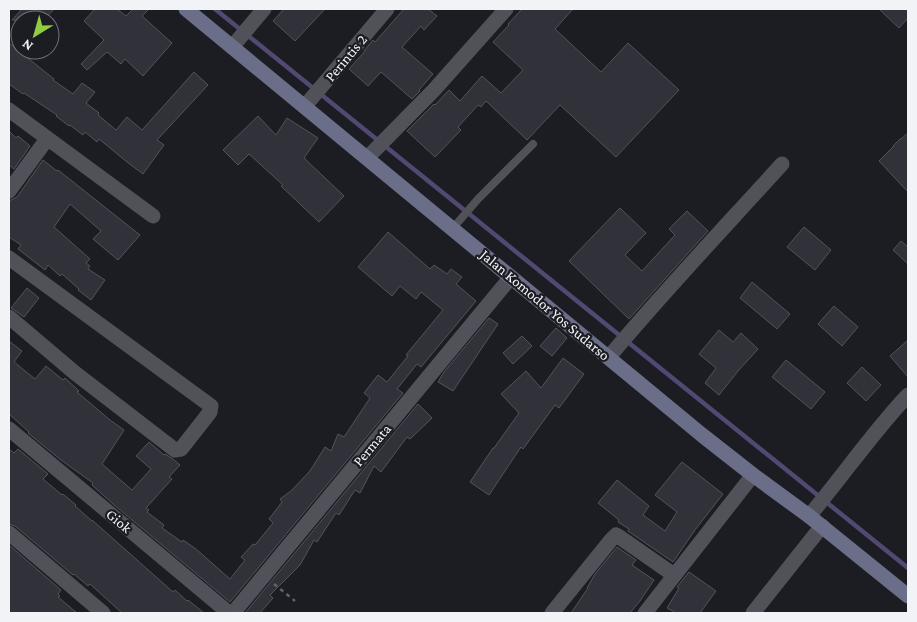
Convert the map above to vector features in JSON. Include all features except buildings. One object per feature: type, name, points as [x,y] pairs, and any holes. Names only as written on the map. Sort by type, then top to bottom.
[{"type":"street","name":"Jalan Komodor Yos Sudarso","points":[[186,9],[236,42],[310,101],[456,225],[511,277],[613,352],[702,435],[753,476],[814,510],[822,526],[908,596]]},
{"type":"street","name":"Perintis 2","points":[[310,101],[387,9]]},
{"type":"street","points":[[372,153],[434,90],[506,9]]},
{"type":"street","points":[[236,42],[261,11]]},
{"type":"street","points":[[9,110],[153,216]]},
{"type":"street","points":[[9,191],[47,139]]},
{"type":"street","points":[[613,352],[654,304],[782,164]]},
{"type":"street","points":[[9,258],[210,406],[210,412],[181,449],[175,450],[75,373],[9,317]]},
{"type":"street","name":"Permata","points":[[231,613],[264,576],[511,277]]},
{"type":"street","points":[[814,510],[834,487],[886,418],[908,395]]},
{"type":"street","name":"Giok","points":[[9,429],[231,613]]},
{"type":"street","points":[[645,613],[753,476]]},
{"type":"street","points":[[753,613],[822,526]]},
{"type":"street","points":[[9,533],[104,613]]},
{"type":"street","points":[[552,613],[616,535],[674,575]]},
{"type":"lane","points":[[456,225],[478,199],[533,144]]},
{"type":"path","points":[[264,576],[295,601]]},
{"type":"waterway","points":[[215,9],[908,568]]}]
